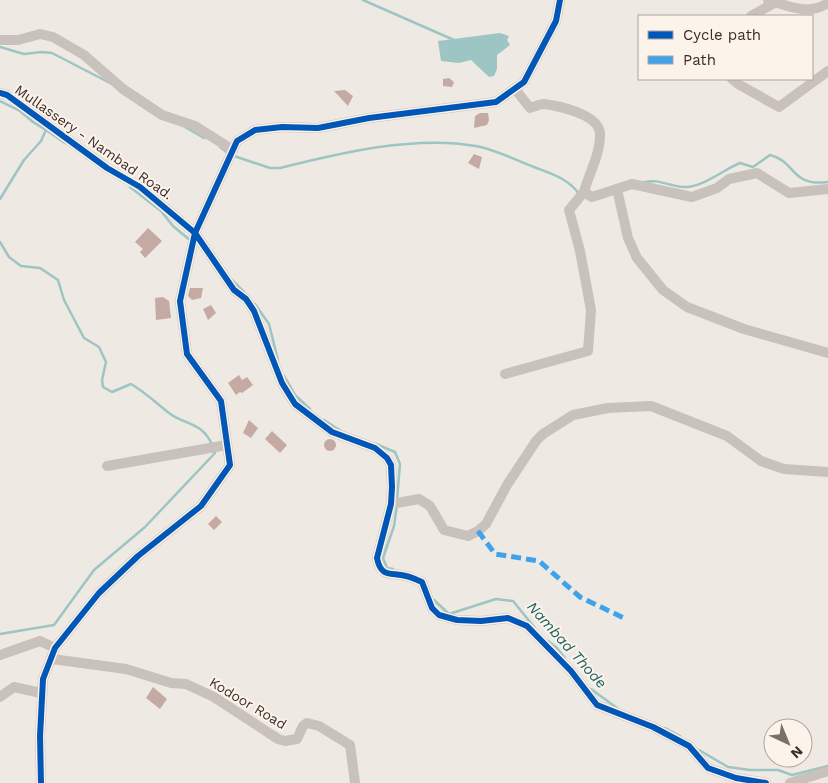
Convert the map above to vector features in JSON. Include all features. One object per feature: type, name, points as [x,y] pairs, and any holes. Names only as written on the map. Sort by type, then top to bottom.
[{"type":"street","points":[[41,783],[41,693],[43,679],[55,648],[99,593],[138,556],[201,506],[230,465],[221,401],[187,354],[180,300],[194,236],[237,140],[255,130],[282,127],[318,128],[369,118],[496,102],[524,82],[556,21],[560,0]]},
{"type":"street","points":[[753,15],[774,1],[804,10],[821,7],[828,2]]},
{"type":"street","points":[[0,40],[18,40],[40,34],[53,37],[84,55],[123,89],[162,115],[195,126],[231,153]]},
{"type":"street","points":[[733,80],[779,107],[828,71]]},
{"type":"street","points":[[505,374],[588,351],[591,310],[580,251],[569,210],[586,188],[600,132],[590,118],[574,110],[545,104],[530,108],[515,88]]},
{"type":"street","name":"Mullassery - Nambad Road.","points":[[0,93],[7,95],[107,168],[140,187],[194,236],[234,290],[246,299],[254,311],[282,383],[295,404],[332,432],[375,448],[387,458],[391,465],[391,504],[377,558],[379,567],[384,573],[407,576],[422,582],[432,608],[439,615],[458,620],[481,621],[508,618],[527,626],[571,671],[596,705],[653,727],[689,746],[708,768],[736,778],[766,783]]},
{"type":"street","points":[[586,188],[592,197],[632,184],[692,197],[717,188],[729,179],[757,173],[788,193],[828,189]]},
{"type":"street","points":[[617,189],[631,245],[637,258],[664,290],[687,307],[744,329],[828,353]]},
{"type":"street","points":[[391,504],[419,499],[430,506],[444,530],[468,536],[486,524],[507,485],[536,441],[543,434],[573,414],[608,408],[651,406],[727,436],[760,461],[784,469],[828,472]]},
{"type":"street","points":[[107,466],[227,445]]},
{"type":"street","points":[[0,655],[40,641],[55,648]]},
{"type":"street","name":"Kodoor Road","points":[[52,659],[126,669],[171,683],[186,684],[214,697],[267,733],[285,741],[297,739],[303,726],[308,723],[319,726],[350,745],[355,783]]},
{"type":"street","points":[[0,696],[14,687],[41,693]]},
{"type":"street","points":[[790,783],[828,771]]},
{"type":"water","points":[[500,33],[509,36],[507,40],[510,45],[497,55],[497,69],[494,76],[489,77],[471,60],[459,63],[441,61],[438,41]]},
{"type":"building","points":[[449,78],[454,82],[452,87],[443,86],[443,79]]},
{"type":"building","points":[[345,90],[353,96],[348,106],[334,91]]},
{"type":"building","points":[[480,113],[488,113],[489,120],[487,125],[474,128],[475,116]]},
{"type":"building","points":[[474,154],[482,157],[479,169],[468,163]]},
{"type":"building","points":[[148,228],[162,241],[145,258],[140,252],[143,249],[135,242]]},
{"type":"building","points":[[190,288],[203,288],[201,298],[192,300],[188,296]]},
{"type":"building","points":[[163,297],[169,301],[171,318],[156,320],[155,298]]},
{"type":"building","points":[[211,305],[216,313],[208,320],[203,309]]},
{"type":"building","points":[[239,375],[242,380],[247,377],[253,385],[236,395],[228,383]]},
{"type":"building","points":[[249,420],[258,428],[251,438],[243,433]]},
{"type":"building","points":[[272,431],[287,445],[280,453],[265,439]]},
{"type":"building","points":[[328,439],[332,439],[336,445],[332,451],[328,451],[324,447],[324,443]]},
{"type":"building","points":[[216,516],[222,522],[214,530],[208,524]]},
{"type":"building","points":[[153,687],[167,699],[160,709],[146,698]]},
{"type":"waterway","points":[[363,0],[454,40]]},
{"type":"waterway","points":[[0,47],[24,54],[52,53],[110,83]]},
{"type":"waterway","points":[[0,101],[20,111],[46,130],[41,141],[24,160],[0,199]]},
{"type":"waterway","points":[[185,127],[204,138]]},
{"type":"waterway","name":"Nambad Thode","points":[[46,130],[65,143]]},
{"type":"waterway","points":[[234,156],[270,168],[280,168],[377,147],[403,144],[452,143],[476,146],[506,155],[559,177],[570,184],[579,194]]},
{"type":"waterway","points":[[220,147],[229,154]]},
{"type":"waterway","points":[[641,183],[654,181],[681,187],[694,186],[740,163],[753,167],[770,155],[785,162],[794,173],[807,181],[816,183],[828,182]]},
{"type":"waterway","name":"Nambad Thode","points":[[130,187],[161,211],[173,226],[191,241]]},
{"type":"waterway","points":[[0,242],[9,257],[21,266],[40,268],[58,280],[64,300],[84,338],[99,347],[106,362],[102,380],[103,387],[112,392],[131,384],[175,417],[204,432],[212,445]]},
{"type":"waterway","name":"Nambad Thode","points":[[232,280],[244,292]]},
{"type":"waterway","name":"Nambad Thode","points":[[255,304],[269,324],[278,360]]},
{"type":"waterway","name":"Nambad Thode","points":[[284,376],[295,395],[310,409]]},
{"type":"waterway","name":"Nambad Thode","points":[[324,420],[341,431]]},
{"type":"waterway","name":"Nambad Thode","points":[[376,444],[395,452],[400,464],[397,500]]},
{"type":"waterway","points":[[0,634],[54,625],[94,570],[145,527],[215,453],[213,450]]},
{"type":"waterway","name":"Nambad Thode","points":[[393,569],[387,568],[383,558],[394,526],[397,505]]},
{"type":"waterway","name":"Nambad Thode","points":[[434,600],[449,614],[496,599],[513,601],[535,628]]},
{"type":"waterway","name":"Nambad Thode","points":[[548,641],[565,658]]},
{"type":"waterway","name":"Nambad Thode","points":[[591,689],[617,708]]},
{"type":"waterway","name":"Nambad Thode","points":[[665,728],[680,736]]},
{"type":"waterway","name":"Nambad Thode","points":[[699,750],[728,767],[750,770],[778,770],[792,775],[828,766]]},
{"type":"marked path","points":[[478,531],[495,554],[539,561],[580,597],[626,619]]},
{"type":"cycle path","points":[[41,783],[40,736],[43,679],[55,648],[99,593],[138,556],[201,506],[230,465],[221,401],[187,354],[180,301],[195,233],[237,141],[255,130],[282,127],[318,128],[369,118],[496,102],[524,82],[556,21],[560,0]]},
{"type":"cycle path","points":[[0,93],[7,95],[107,168],[140,187],[195,233],[234,290],[246,299],[254,311],[282,383],[295,404],[332,432],[375,448],[387,458],[391,465],[392,487],[391,504],[377,558],[381,569],[387,573],[408,576],[422,582],[432,608],[439,615],[457,620],[481,621],[508,618],[527,626],[571,671],[597,705],[653,727],[689,746],[708,768],[736,778],[766,783]]}]
